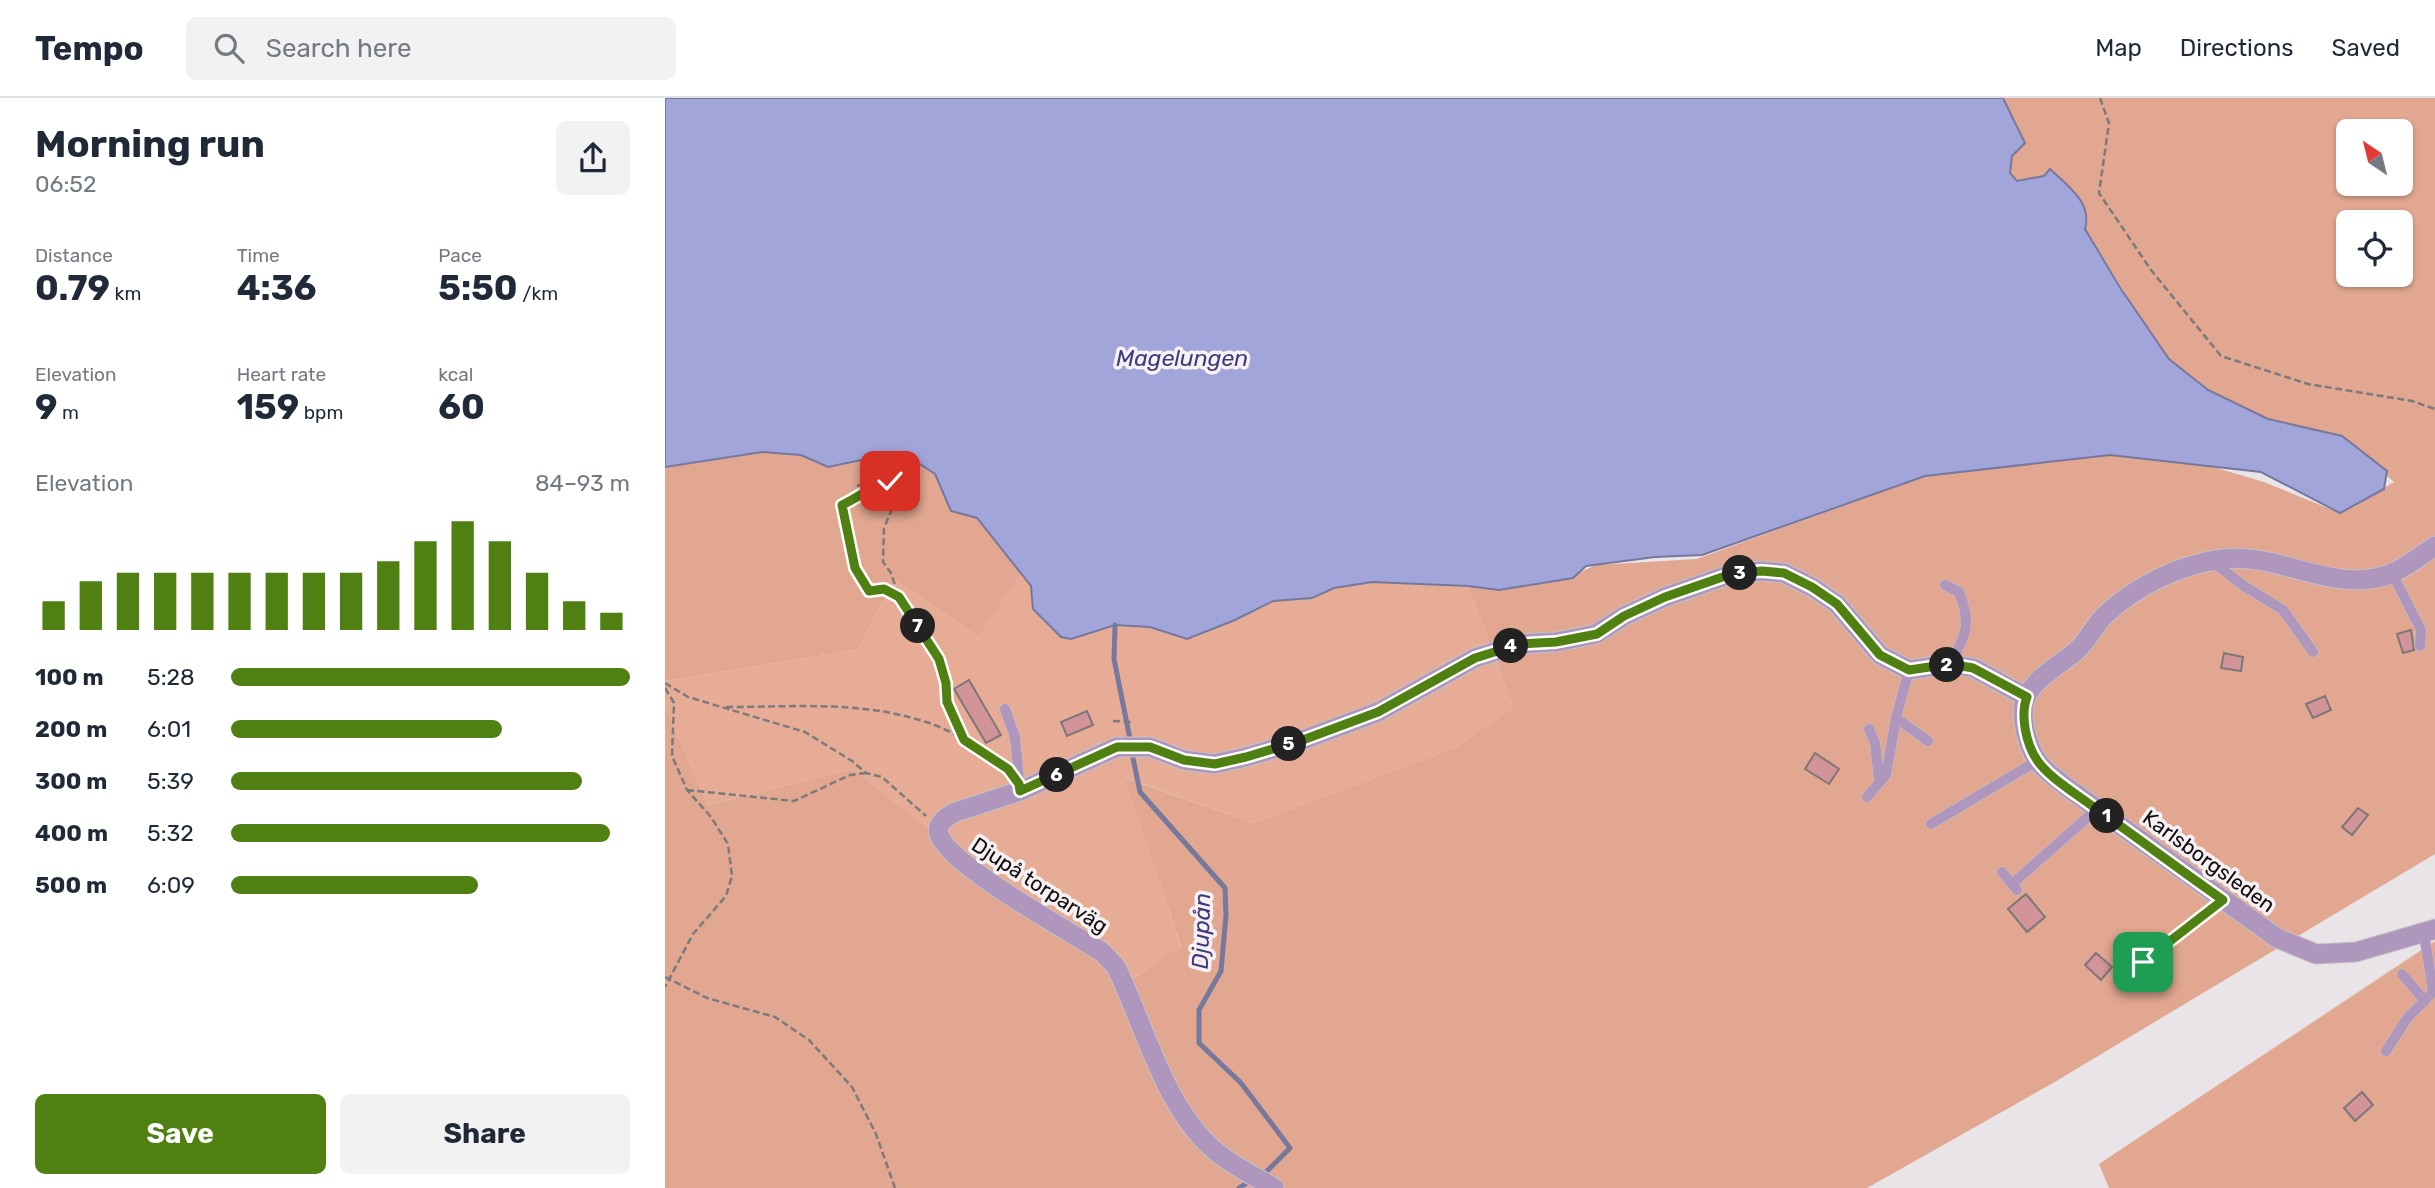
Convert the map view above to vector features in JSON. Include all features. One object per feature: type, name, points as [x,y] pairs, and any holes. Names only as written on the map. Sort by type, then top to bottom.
[{"type":"street","points":[[2037,761],[2028,741],[2024,718],[2027,697],[2037,684],[2078,649],[2105,615],[2151,581],[2224,559],[2263,561],[2352,580],[2374,578],[2392,573],[2435,546]]},
{"type":"street","name":"Djupå torparväg","points":[[1275,1188],[1222,1157],[1194,1130],[1170,1093],[1116,967],[1102,952],[953,856],[944,844],[939,827],[943,820],[953,813],[1117,747],[1150,747],[1184,760],[1215,764],[1257,754],[1378,712],[1475,658],[1520,644],[1556,642],[1597,634],[1624,616],[1655,602],[1734,573],[1784,573],[1812,587],[1837,604],[1880,655],[1909,670]]},
{"type":"street","points":[[1909,670],[1950,664],[1973,668],[2027,697]]},
{"type":"street","name":"Karlsborgsleden","points":[[2037,761],[2097,809],[2277,939],[2316,954],[2356,952],[2430,931]]},
{"type":"lane","points":[[2213,562],[2244,586],[2283,610],[2313,652]]},
{"type":"lane","points":[[2392,573],[2421,630],[2420,646]]},
{"type":"lane","points":[[1945,585],[1959,592],[1966,611],[1965,637],[1950,664]]},
{"type":"lane","points":[[1867,797],[1886,775],[1896,718],[1909,670]]},
{"type":"lane","points":[[1005,709],[1015,737],[1019,787]]},
{"type":"lane","points":[[1896,718],[1928,741]]},
{"type":"lane","points":[[1869,729],[1875,743],[1879,780]]},
{"type":"lane","points":[[1931,824],[2037,761]]},
{"type":"lane","points":[[2002,873],[2014,887],[2097,809]]},
{"type":"lane","points":[[2143,962],[2223,900]]},
{"type":"lane","points":[[2386,1051],[2408,1017],[2434,992],[2430,931]]},
{"type":"lane","points":[[2402,974],[2425,1000]]},
{"type":"path","points":[[2101,98],[2109,123],[2099,193],[2151,270],[2221,356],[2308,384],[2412,401],[2435,409]]},
{"type":"path","points":[[857,486],[885,478]]},
{"type":"path","points":[[899,597],[884,589],[869,591],[855,568],[842,505],[859,497],[868,488],[890,481],[907,488]]},
{"type":"path","points":[[867,483],[868,488]]},
{"type":"path","points":[[899,501],[894,504],[884,528],[883,562],[891,573],[899,597],[939,659],[946,683],[947,702],[964,740]]},
{"type":"path","points":[[665,685],[688,697],[805,732],[852,761],[866,773]]},
{"type":"path","points":[[665,685],[674,703],[672,756],[687,790],[711,817],[728,844],[732,876],[726,896],[693,934],[667,978],[665,987]]},
{"type":"path","points":[[726,707],[841,705],[876,709],[934,725],[964,740],[1008,769],[1019,787]]},
{"type":"path","points":[[1113,721],[1133,722]]},
{"type":"path","points":[[687,790],[794,801],[850,775],[866,773],[882,777],[939,827]]},
{"type":"path","points":[[667,978],[707,998],[775,1017],[809,1040],[852,1087],[876,1134],[895,1188]]},
{"type":"shaded area","points":[[2003,98],[2435,98],[2435,854],[2053,1083],[1867,1188],[665,1188],[665,706],[708,805],[853,769],[1125,984],[1181,946],[1125,778],[1254,823],[1454,748],[1513,707],[1468,586],[1563,580],[1596,565],[1697,559],[1925,476],[2110,455],[2203,464],[2264,482],[2340,513],[2394,482],[2342,436],[2268,419],[2208,390],[2169,359],[2085,228],[2088,219],[2044,176],[2017,182],[2010,173],[2012,156],[2025,143]]},
{"type":"shaded area","points":[[762,452],[801,455],[828,467],[890,454],[915,461],[935,474],[951,511],[977,518],[1021,574],[979,637],[895,580],[857,650],[665,681],[665,467]]},
{"type":"shaded area","name":"Djupån","points":[[1021,574],[1071,639],[1115,625],[1150,627],[1187,639],[1273,601],[1312,598],[1334,588],[1372,582],[1468,586],[1513,707],[1454,748],[1254,823],[1126,778],[1181,947],[1124,984],[853,769],[708,805],[665,706],[665,681],[857,650],[895,580],[979,637]]},
{"type":"shaded area","points":[[2435,941],[2435,1188],[2109,1188],[2099,1164]]},
{"type":"water","name":"Magelungen","points":[[665,98],[2003,98],[2025,143],[2012,156],[2010,173],[2017,181],[2044,176],[2050,169],[2077,195],[2085,211],[2085,229],[2121,289],[2169,359],[2208,390],[2268,419],[2342,436],[2387,471],[2384,489],[2340,513],[2261,472],[2110,455],[1925,476],[1702,555],[1655,557],[1586,566],[1573,578],[1499,590],[1372,582],[1334,588],[1312,598],[1273,601],[1187,639],[1150,627],[1115,625],[1071,639],[1061,637],[1033,609],[1031,586],[977,518],[951,511],[935,474],[915,461],[890,454],[828,467],[801,455],[762,452],[665,467]]},
{"type":"building","points":[[2411,630],[2414,650],[2403,653],[2397,634]]},
{"type":"building","points":[[2224,653],[2243,657],[2241,671],[2221,668]]},
{"type":"building","points":[[969,680],[1001,735],[986,743],[954,689]]},
{"type":"building","points":[[2325,696],[2331,710],[2313,718],[2306,704]]},
{"type":"building","points":[[1087,711],[1093,725],[1067,736],[1061,722]]},
{"type":"building","points":[[1815,753],[1839,769],[1829,784],[1805,769]]},
{"type":"building","points":[[2358,808],[2368,815],[2352,835],[2342,827]]},
{"type":"building","points":[[2026,894],[2045,917],[2027,932],[2008,909]]},
{"type":"building","points":[[2096,953],[2112,967],[2101,980],[2085,965]]},
{"type":"building","points":[[2362,1092],[2373,1105],[2355,1121],[2344,1108]]},
{"type":"waterway","name":"Djupån","points":[[1115,625],[1114,659],[1130,739]]},
{"type":"waterway","name":"Djupån","points":[[1133,758],[1140,792],[1225,888],[1226,915],[1221,971],[1199,1010],[1199,1043],[1241,1083],[1290,1148],[1267,1171]]},
{"type":"waterway","name":"Djupån","points":[[1239,1188],[1250,1181]]},
{"type":"route","points":[[890,481],[868,488],[859,497],[842,505],[845,530],[855,568],[869,591],[884,589],[899,597],[939,659],[946,683],[947,702],[964,740],[1008,769],[1019,784],[1020,791],[1117,747],[1150,747],[1184,760],[1215,764],[1246,757],[1300,741],[1378,712],[1475,658],[1504,648],[1597,634],[1624,616],[1665,597],[1734,573],[1784,573],[1837,604],[1880,655],[1909,670],[1950,664],[1973,668],[2027,697],[2024,718],[2028,741],[2037,761],[2064,785],[2223,900],[2143,962]]}]
